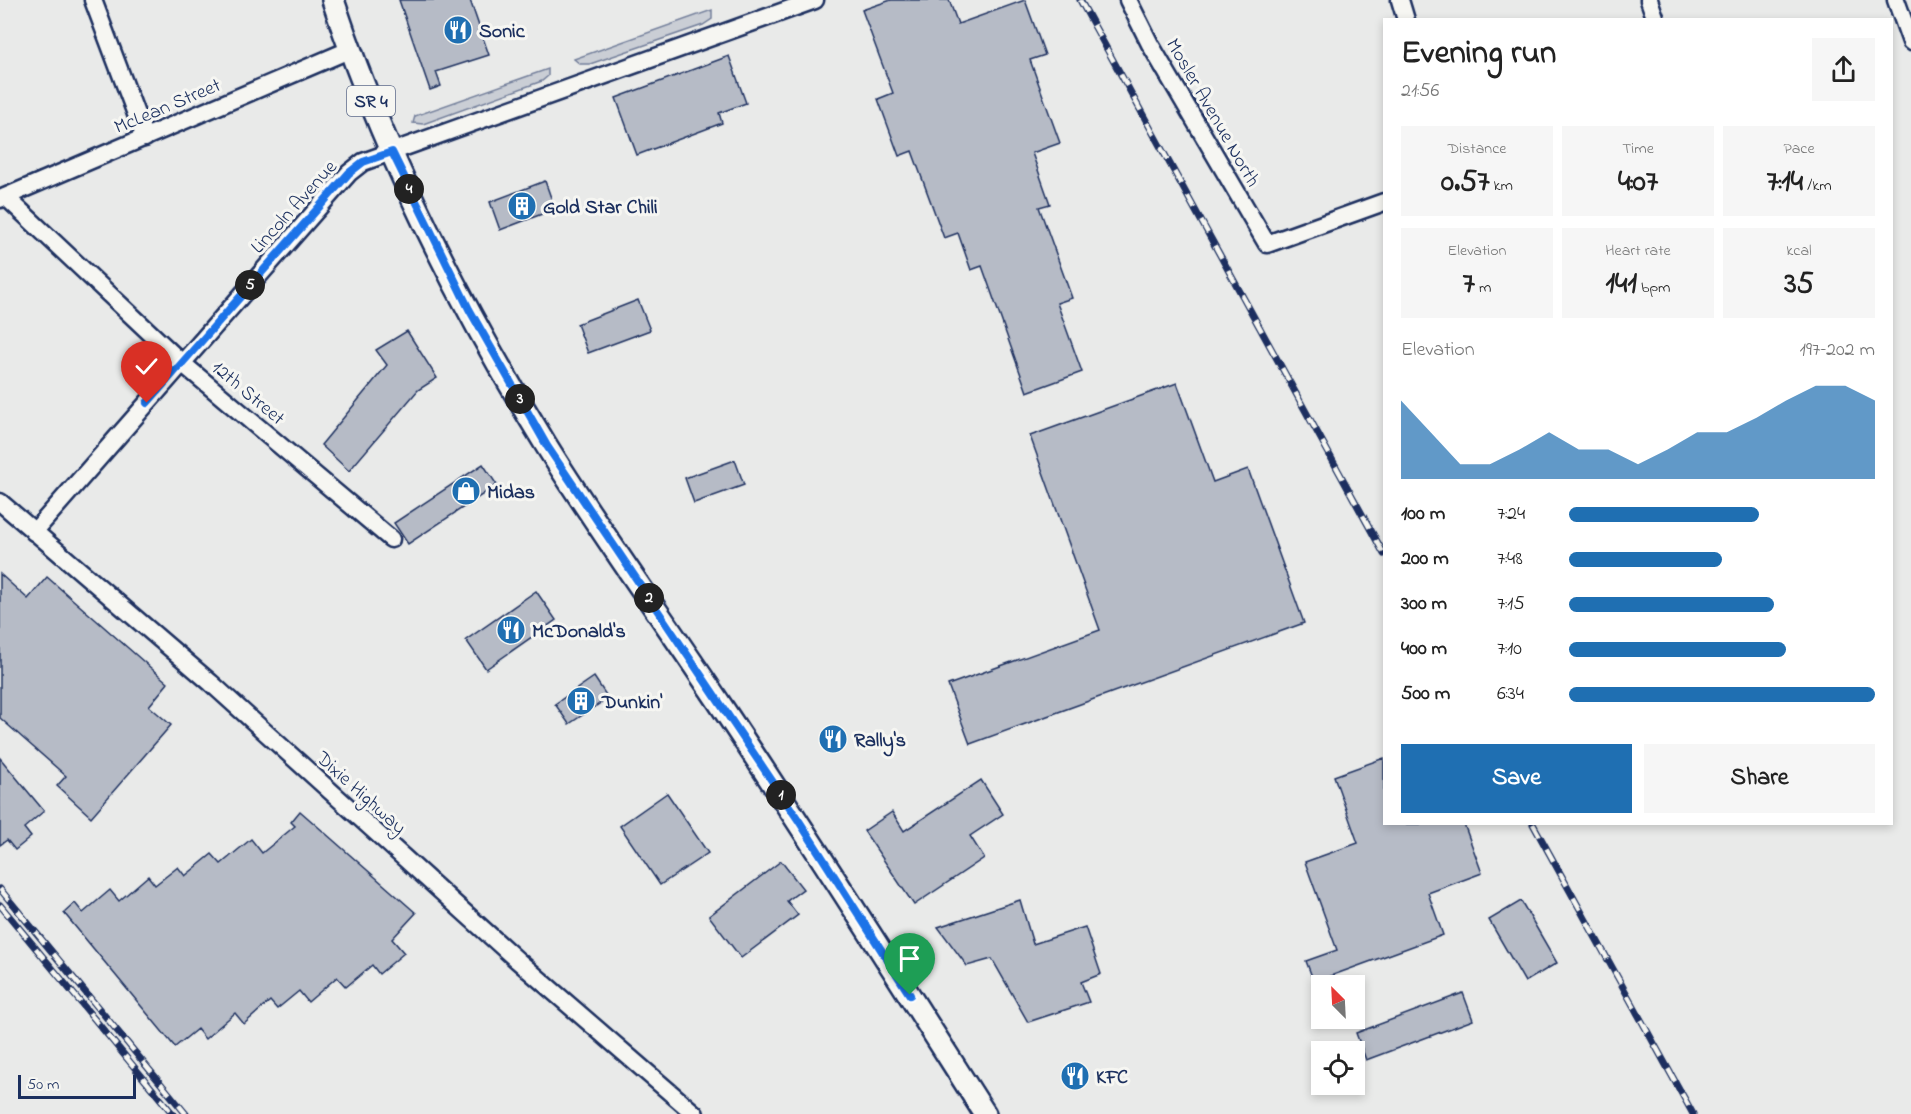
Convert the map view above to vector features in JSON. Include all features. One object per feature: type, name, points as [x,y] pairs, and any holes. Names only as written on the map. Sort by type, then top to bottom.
[{"type":"main road","name":"SR 4","points":[[333,0],[350,50],[392,152],[469,309],[547,446],[799,821],[985,1114]]},
{"type":"street","points":[[93,0],[145,138]]},
{"type":"street","name":"Lincoln Avenue","points":[[34,532],[349,173],[363,162],[815,0]]},
{"type":"street","name":"Mosler Avenue North","points":[[1128,0],[1150,44],[1267,244],[1383,202]]},
{"type":"street","points":[[1400,0],[1405,18]]},
{"type":"street","points":[[1649,0],[1655,18]]},
{"type":"street","points":[[1896,0],[1902,23],[1911,42]]},
{"type":"street","name":"McLean Street","points":[[3,198],[350,50]]},
{"type":"street","name":"12th Street","points":[[3,198],[182,363],[391,539]]},
{"type":"street","name":"Dixie Highway","points":[[0,502],[212,683],[509,953],[695,1114]]},
{"type":"shaded area","points":[[712,10],[712,19],[703,25],[590,64],[580,64],[574,59]]},
{"type":"shaded area","points":[[548,69],[548,76],[542,81],[423,124],[413,123],[415,116]]},
{"type":"building","points":[[399,0],[470,0],[489,55],[436,72],[441,86],[430,90]]},
{"type":"building","points":[[891,0],[949,0],[958,24],[1025,0],[1045,55],[1030,60],[1060,143],[1032,153],[1050,204],[1039,207],[1072,298],[1057,303],[1082,372],[1027,392],[982,266],[971,270],[958,233],[944,238],[912,151],[899,156],[878,99],[893,93],[862,10]]},
{"type":"building","points":[[729,56],[746,103],[719,113],[722,123],[637,155],[616,98]]},
{"type":"building","name":"Gold Star Chili","points":[[545,181],[555,209],[500,230],[490,202]]},
{"type":"building","points":[[638,300],[650,330],[588,353],[577,324]]},
{"type":"building","points":[[407,331],[437,378],[418,390],[349,471],[321,445],[387,365],[376,350]]},
{"type":"building","points":[[1177,383],[1213,482],[1248,469],[1304,623],[970,744],[948,685],[1100,630],[1030,436]]},
{"type":"building","points":[[735,460],[744,485],[694,503],[685,478]]},
{"type":"building","points":[[483,464],[497,485],[408,544],[394,523]]},
{"type":"building","points":[[0,574],[28,599],[47,577],[168,683],[149,706],[171,725],[91,817],[57,786],[66,776],[0,718]]},
{"type":"building","name":"McDonald's","points":[[536,591],[556,620],[486,669],[466,640]]},
{"type":"building","name":"Dunkin'","points":[[594,677],[608,698],[569,724],[555,704]]},
{"type":"building","points":[[0,758],[44,811],[24,828],[31,837],[15,850],[7,840],[0,845]]},
{"type":"building","points":[[1383,758],[1383,825],[1464,825],[1482,873],[1428,893],[1443,935],[1333,975],[1311,975],[1306,961],[1337,950],[1305,862],[1358,843],[1334,776]]},
{"type":"building","points":[[981,780],[1003,814],[970,836],[984,858],[914,905],[864,831],[892,812],[904,831]]},
{"type":"building","points":[[667,793],[708,853],[660,885],[620,826]]},
{"type":"building","points":[[300,811],[416,913],[392,939],[404,953],[379,974],[372,965],[346,987],[337,977],[308,1002],[299,991],[277,1009],[270,1001],[244,1024],[235,1013],[205,1039],[197,1029],[175,1047],[64,913],[75,903],[83,913],[110,890],[119,901],[148,876],[155,885],[178,867],[185,876],[212,854],[221,864],[251,839],[262,853],[295,826],[291,822]]},
{"type":"building","points":[[781,861],[803,889],[787,901],[798,915],[741,958],[709,916]]},
{"type":"building","points":[[1020,900],[1033,944],[1085,927],[1101,974],[1081,982],[1089,1002],[1028,1022],[992,959],[967,966],[938,927]]},
{"type":"building","points":[[1521,901],[1557,963],[1525,982],[1489,920]]},
{"type":"building","points":[[1463,993],[1473,1020],[1366,1060],[1365,1041],[1359,1041],[1356,1033]]},
{"type":"railway","points":[[1080,0],[1383,552]]},
{"type":"railway","points":[[1534,825],[1693,1114]]},
{"type":"railway","points":[[0,889],[186,1114]]},
{"type":"railway","points":[[0,905],[173,1114]]},
{"type":"place","name":"Sonic","points":[[458,30]]},
{"type":"place","name":"Gold Star Chili","points":[[522,206]]},
{"type":"place","name":"Midas","points":[[466,491]]},
{"type":"place","name":"McDonald's","points":[[511,630]]},
{"type":"place","name":"Dunkin'","points":[[581,701]]},
{"type":"place","name":"Rally's","points":[[833,739]]},
{"type":"place","name":"KFC","points":[[1075,1076]]},
{"type":"route","points":[[147,403],[349,173],[363,162],[392,152],[442,258],[547,446],[799,821],[910,995]]}]
